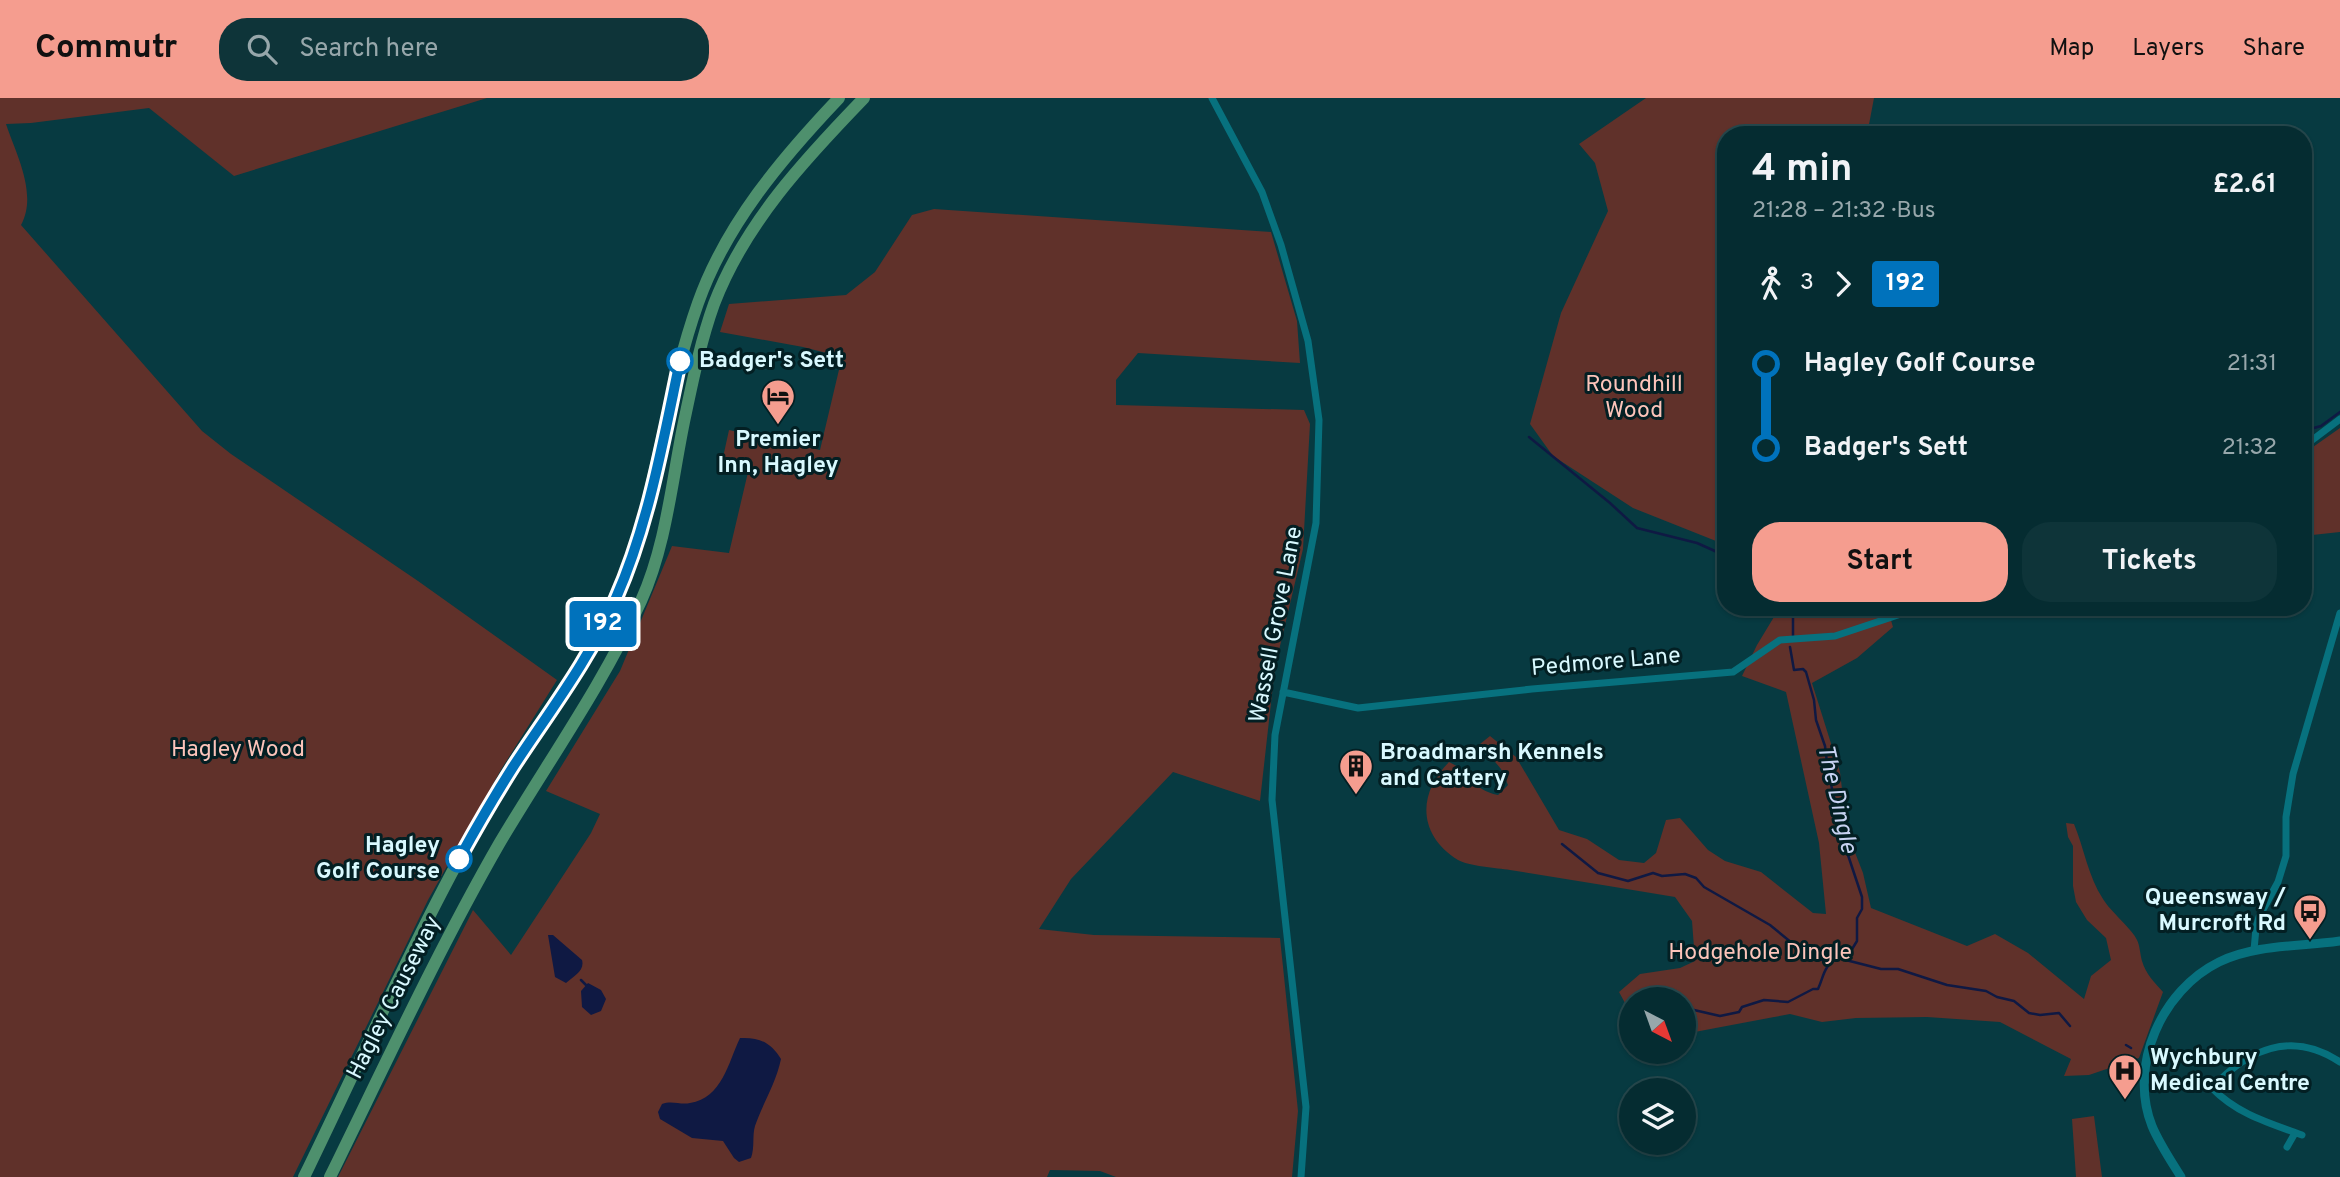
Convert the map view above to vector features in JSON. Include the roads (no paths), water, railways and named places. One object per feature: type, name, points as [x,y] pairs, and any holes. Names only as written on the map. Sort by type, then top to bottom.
[{"type":"highway","name":"Hagley Causeway","points":[[304,1177],[435,905],[469,841],[573,676],[616,599],[636,545],[654,482],[682,354],[711,271],[748,205],[839,98]]},
{"type":"highway","name":"Hagley Causeway","points":[[330,1177],[459,917],[504,836],[604,673],[642,599],[660,548],[698,358],[714,305],[727,275],[756,226],[798,169],[864,98]]},
{"type":"street","name":"Wassell Grove Lane","points":[[1212,98],[1262,192],[1281,245],[1308,341],[1319,420],[1316,523],[1275,735],[1272,800],[1306,1107],[1301,1177]]},
{"type":"street","points":[[2312,440],[2340,419]]},
{"type":"street","points":[[2254,950],[2259,917],[2278,882],[2286,856],[2286,817],[2293,774],[2340,613]]},
{"type":"street","name":"Pedmore Lane","points":[[1283,692],[1358,708],[1733,671],[1780,640],[1835,636],[1895,616]]},
{"type":"street","points":[[2181,1177],[2152,1125],[2148,1110],[2146,1080],[2150,1045],[2169,1005],[2202,973],[2220,962],[2254,950],[2340,941]]},
{"type":"street","points":[[2211,1088],[2239,1064],[2279,1046],[2308,1047],[2340,1061]]},
{"type":"street","points":[[2146,1080],[2189,1082],[2211,1088],[2226,1103],[2248,1115],[2299,1134],[2287,1147]]},
{"type":"water","points":[[548,935],[553,935],[582,960],[580,970],[566,983],[555,977]]},
{"type":"water","points":[[588,983],[601,990],[606,999],[601,1011],[591,1015],[582,1007],[581,991]]},
{"type":"water","points":[[740,1038],[764,1042],[781,1059],[755,1126],[751,1158],[739,1162],[723,1141],[692,1138],[660,1119],[658,1112],[662,1104],[690,1103],[710,1094],[722,1078]]},
{"type":"waterway","points":[[2312,428],[2321,426],[2340,412]]},
{"type":"waterway","name":"The Dingle","points":[[1529,437],[1637,528],[1697,543],[1717,552]]},
{"type":"waterway","name":"The Dingle","points":[[1793,616],[1793,636]]},
{"type":"waterway","name":"The Dingle","points":[[1790,647],[1794,670],[1803,669],[1806,672],[1814,700],[1816,720],[1825,746],[1845,846],[1862,897],[1862,909],[1857,918],[1857,941],[1846,959]]},
{"type":"waterway","points":[[1562,844],[1598,873],[1628,881],[1653,873],[1662,876],[1685,874],[1696,878],[1704,887],[1770,925],[1808,956],[1830,962]]},
{"type":"waterway","name":"The Dingle","points":[[1696,1010],[1720,1016],[1739,1012],[1742,1007],[1764,1000],[1788,1002],[1818,989],[1827,968],[1838,958],[1881,969],[1898,969],[1947,985],[1986,991],[2014,1001],[2029,1013],[2059,1013],[2070,1026]]},
{"type":"waterway","points":[[581,980],[586,985]]},
{"type":"waterway","name":"The Dingle","points":[[2126,1045],[2131,1048]]},
{"type":"place","name":"Badger's Sett","points":[[680,361]]},
{"type":"place","name":"Premier Inn, Hagley","points":[[778,426]]},
{"type":"place","name":"Broadmarsh Kennels and Cattery","points":[[1356,796]]},
{"type":"place","name":"Hagley Golf Course","points":[[459,859]]},
{"type":"place","name":"Queensway / Murcroft Rd","points":[[2310,941]]},
{"type":"place","name":"Wychbury Medical Centre","points":[[2125,1101]]},
{"type":"park label","name":"Roundhill Wood","points":[[1634,398]]},
{"type":"park label","name":"Hagley Wood","points":[[238,750]]},
{"type":"park label","name":"Hodgehole Dingle","points":[[1760,953]]}]
